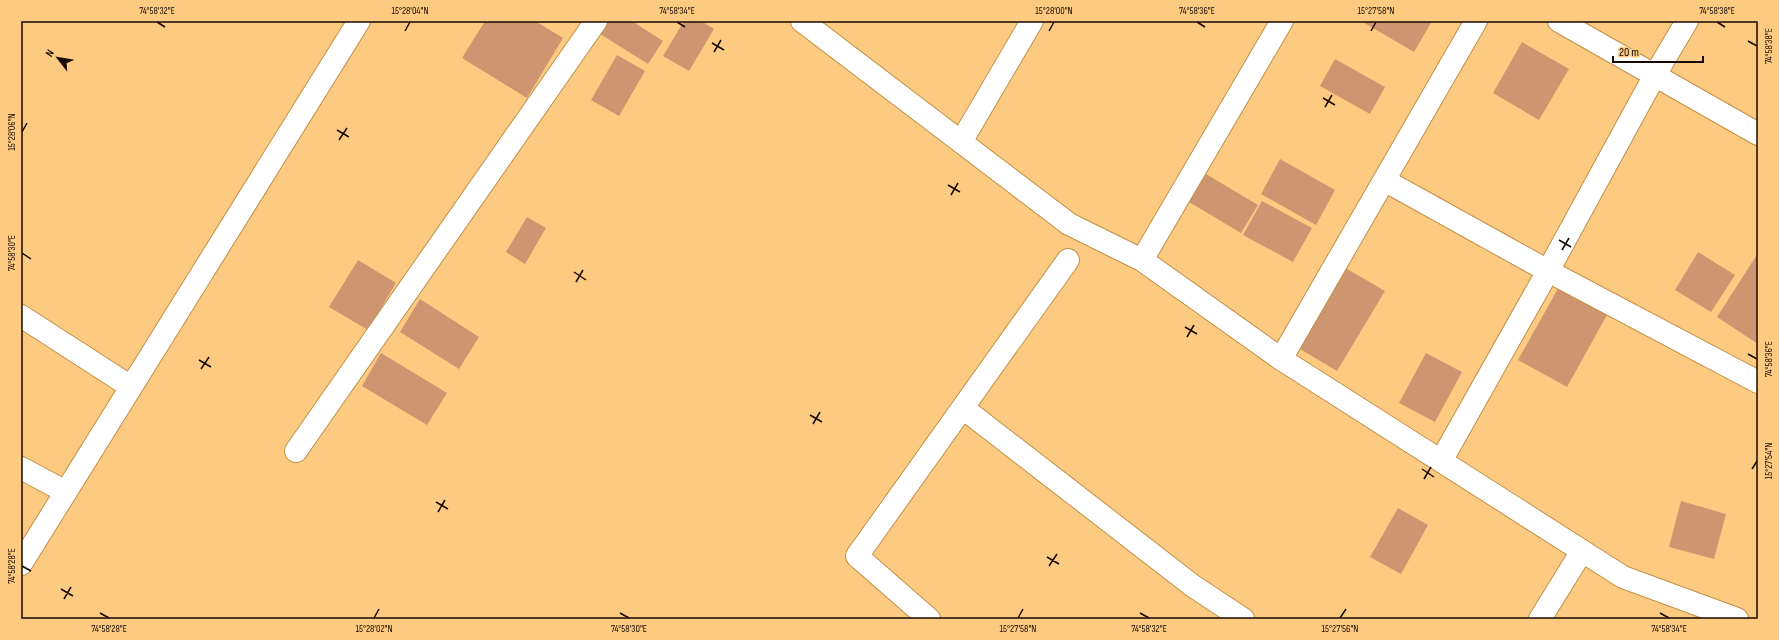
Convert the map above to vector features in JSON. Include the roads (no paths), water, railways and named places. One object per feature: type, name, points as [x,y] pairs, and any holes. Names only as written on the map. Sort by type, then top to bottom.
[{"type":"street","points":[[21,564],[359,21]]},
{"type":"street","points":[[296,451],[596,21]]},
{"type":"street","points":[[802,21],[1069,224],[1142,260],[1281,359],[1623,577],[1737,619]]},
{"type":"street","points":[[961,142],[1032,21]]},
{"type":"street","points":[[1142,260],[1282,21]]},
{"type":"street","points":[[1281,359],[1476,21]]},
{"type":"street","points":[[1559,21],[1758,134]]},
{"type":"street","points":[[1441,461],[1548,271],[1655,75],[1687,21]]},
{"type":"street","points":[[1384,180],[1548,271],[1758,382]]},
{"type":"street","points":[[930,619],[857,556],[1068,260]]},
{"type":"street","points":[[21,316],[131,387]]},
{"type":"street","points":[[963,408],[1193,586],[1243,619]]},
{"type":"street","points":[[21,468],[66,492]]},
{"type":"street","points":[[1540,619],[1582,551]]}]
